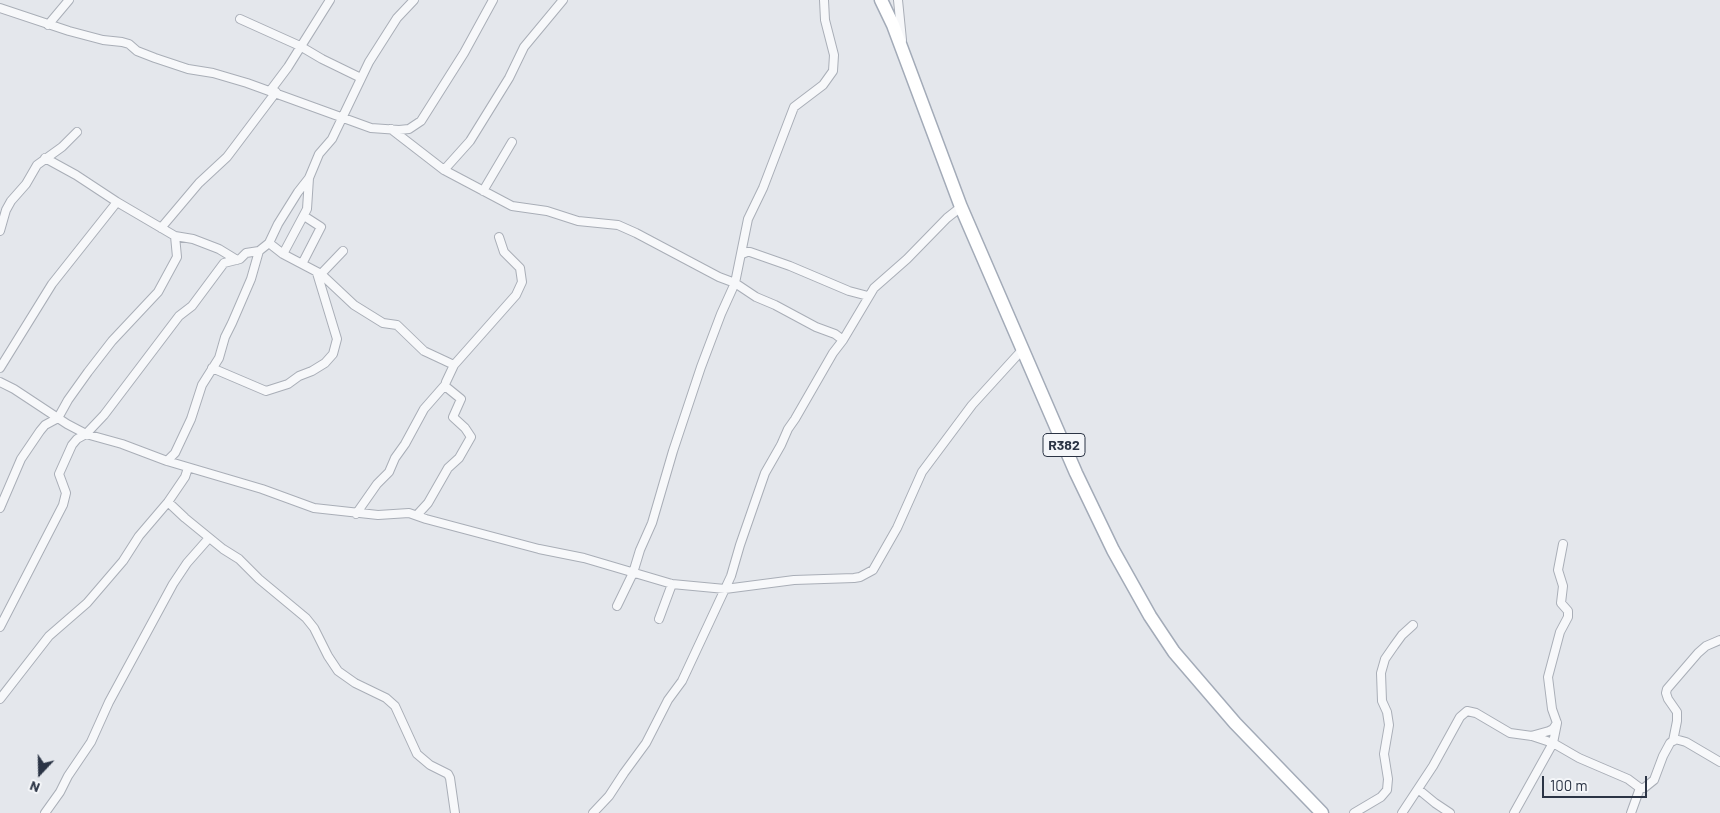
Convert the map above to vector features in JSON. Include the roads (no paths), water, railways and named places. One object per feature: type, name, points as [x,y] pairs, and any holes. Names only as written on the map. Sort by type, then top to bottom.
[{"type":"main road","name":"R382","points":[[881,0],[893,25],[961,207],[1076,473],[1113,550],[1150,616],[1174,652],[1235,723],[1322,813]]},
{"type":"street","points":[[48,25],[69,0]]},
{"type":"street","points":[[161,228],[199,183],[227,157],[273,92],[330,0]]},
{"type":"street","points":[[0,627],[63,505],[66,493],[59,474],[72,445],[77,439],[86,434],[104,415],[179,316],[192,306],[224,263],[237,260],[246,252],[259,251],[269,243],[278,224],[309,178],[319,154],[332,139],[369,62],[397,18],[414,0]]},
{"type":"street","points":[[0,8],[28,16],[48,25],[95,38],[129,44],[136,51],[179,67],[212,73],[273,92],[370,128],[399,130],[409,129],[420,121],[464,53],[493,0]]},
{"type":"street","points":[[444,170],[470,141],[509,78],[524,47],[563,0]]},
{"type":"street","points":[[618,606],[633,573],[640,550],[656,512],[673,451],[701,367],[735,283],[748,219],[763,188],[793,109],[797,104],[824,85],[833,71],[834,55],[825,20],[824,0]]},
{"type":"street","points":[[898,0],[902,27],[902,49]]},
{"type":"street","points":[[240,20],[300,46],[361,78]]},
{"type":"street","points":[[390,128],[444,170],[512,206],[547,211],[578,221],[618,225],[735,283],[756,297],[775,304],[835,334],[843,340]]},
{"type":"street","points":[[0,231],[6,210],[11,201],[26,184],[36,165],[62,147],[77,132]]},
{"type":"street","points":[[483,191],[512,142]]},
{"type":"street","points":[[45,158],[76,174],[117,202],[175,236],[193,239],[219,249],[237,260]]},
{"type":"street","points":[[283,254],[308,207],[309,178]]},
{"type":"street","points":[[0,368],[52,284],[117,202]]},
{"type":"street","points":[[593,813],[614,790],[620,778],[650,738],[668,700],[686,675],[734,569],[740,545],[765,473],[788,429],[833,353],[843,340],[874,288],[961,207]]},
{"type":"street","points":[[302,264],[321,227],[304,216]]},
{"type":"street","points":[[0,508],[21,459],[43,427],[58,418],[68,400],[106,349],[158,292],[177,257],[175,236]]},
{"type":"street","points":[[356,514],[377,484],[389,472],[395,458],[424,410],[445,385],[454,365],[516,295],[520,288],[522,277],[520,268],[504,252],[499,237]]},
{"type":"street","points":[[269,243],[283,254],[318,273],[354,305],[383,323],[397,325],[424,351],[454,365]]},
{"type":"street","points":[[167,461],[175,453],[193,415],[202,385],[219,358],[224,337],[235,318],[251,280],[259,251]]},
{"type":"street","points":[[318,273],[343,251]]},
{"type":"street","points":[[742,254],[750,252],[790,266],[849,291],[868,296]]},
{"type":"street","points":[[212,368],[266,391],[288,384],[299,376],[325,363],[333,354],[338,339],[318,273]]},
{"type":"street","points":[[0,382],[86,434],[122,444],[188,468],[262,489],[314,508],[356,514],[409,513],[426,520],[539,549],[584,558],[672,584],[725,588],[794,580],[854,578],[873,570],[897,528],[922,472],[972,405],[1023,350]]},
{"type":"street","points":[[417,515],[428,502],[448,468],[459,458],[471,437],[469,432],[453,417],[461,399],[445,385]]},
{"type":"street","points":[[0,699],[49,636],[94,596],[123,561],[139,536],[168,502],[185,477],[188,468]]},
{"type":"street","points":[[168,502],[306,618],[314,628],[338,671],[354,683],[386,698],[395,706],[417,754],[448,774],[456,813]]},
{"type":"street","points":[[45,813],[91,742],[109,702],[173,584],[187,563],[209,538]]},
{"type":"street","points":[[1514,813],[1553,743],[1557,723],[1552,709],[1548,677],[1560,632],[1568,617],[1568,611],[1561,602],[1562,586],[1558,570],[1563,544]]},
{"type":"street","points":[[658,619],[672,584]]},
{"type":"street","points":[[1354,813],[1381,797],[1387,789],[1384,754],[1389,725],[1387,712],[1382,701],[1381,673],[1385,659],[1402,635],[1413,625]]},
{"type":"street","points":[[1402,813],[1433,766],[1464,712],[1476,713],[1510,733],[1553,743],[1587,762],[1628,779],[1640,788],[1644,788],[1654,780],[1660,763],[1673,741],[1677,712],[1668,699],[1667,689],[1698,653],[1706,646],[1720,640]]},
{"type":"street","points":[[1529,736],[1553,729],[1557,723]]},
{"type":"street","points":[[1673,741],[1675,739],[1682,740],[1720,762]]},
{"type":"street","points":[[1631,813],[1640,788]]},
{"type":"street","points":[[1418,789],[1450,813]]}]
